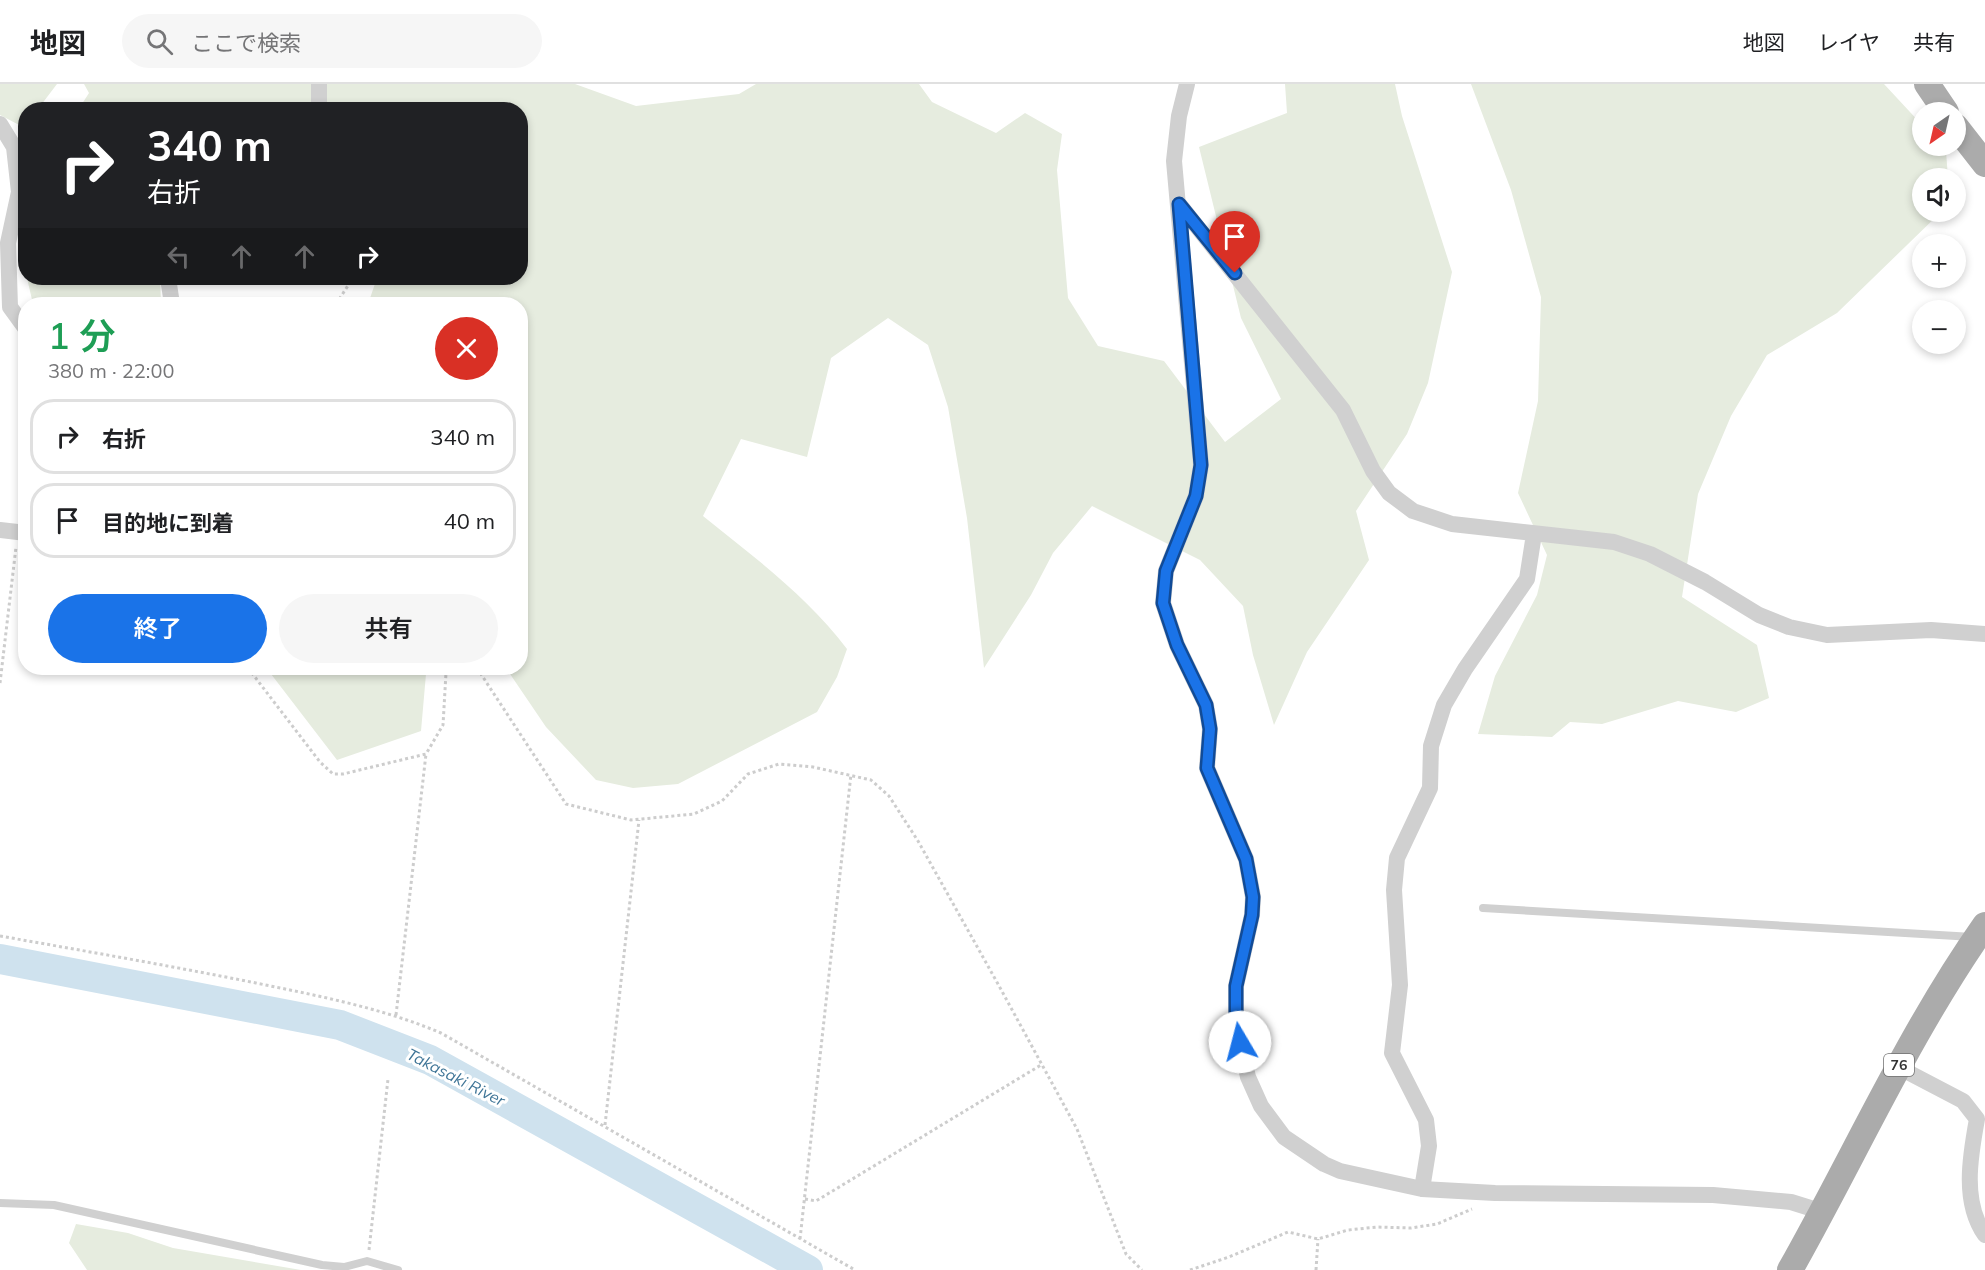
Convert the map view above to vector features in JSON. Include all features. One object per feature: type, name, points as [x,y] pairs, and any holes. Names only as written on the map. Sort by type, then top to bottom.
[{"type":"main road","points":[[1927,84],[1939,102]]},
{"type":"main road","points":[[1966,140],[1985,164]]},
{"type":"main road","name":"76","points":[[1790,1270],[1823,1212],[1898,1067],[1981,931]]},
{"type":"street","points":[[319,84],[319,102]]},
{"type":"street","points":[[1187,84],[1179,116],[1174,161],[1201,465],[1196,496],[1166,571],[1163,603],[1177,645],[1206,705],[1210,729],[1207,768],[1246,859],[1253,897],[1252,915],[1236,986],[1236,1024],[1248,1077],[1261,1106],[1284,1137],[1324,1164],[1340,1171],[1422,1189],[1495,1193],[1713,1195],[1791,1202],[1823,1212]]},
{"type":"street","points":[[0,124],[14,147],[18,183]]},
{"type":"street","points":[[18,197],[8,243],[10,307],[18,318]]},
{"type":"street","points":[[1179,204],[1343,410],[1373,471],[1389,493],[1413,511],[1452,524],[1614,542],[1650,554],[1705,582],[1759,615],[1788,627],[1827,635],[1931,630],[1985,634]]},
{"type":"street","points":[[0,530],[18,532]]},
{"type":"street","points":[[1422,1189],[1429,1146],[1426,1120],[1392,1053],[1400,985],[1394,890],[1397,858],[1430,788],[1431,746],[1444,705],[1465,669],[1527,579],[1534,534]]},
{"type":"street","points":[[1898,1067],[1963,1101],[1977,1119],[1971,1154],[1970,1185],[1978,1225],[1985,1235]]},
{"type":"lane","points":[[1482,908],[1981,931]]},
{"type":"lane","points":[[0,1203],[54,1205],[322,1265],[344,1267],[367,1261],[398,1270]]},
{"type":"path","points":[[0,683],[18,559]]},
{"type":"path","points":[[253,675],[320,762],[333,774],[343,774],[426,754]]},
{"type":"path","points":[[396,1015],[426,754],[443,725],[446,675]]},
{"type":"path","points":[[482,675],[566,804],[616,818],[639,820],[694,814],[722,801],[748,774],[779,764],[851,774],[871,780],[889,796],[918,841],[1077,1129],[1126,1254],[1142,1270]]},
{"type":"path","points":[[800,1239],[851,774]]},
{"type":"path","points":[[605,1126],[639,820]]},
{"type":"path","points":[[0,936],[314,994],[396,1015],[441,1033],[855,1270]]},
{"type":"path","points":[[805,1199],[816,1201],[1042,1065]]},
{"type":"path","points":[[367,1261],[388,1079]]},
{"type":"path","points":[[1190,1270],[1288,1232],[1318,1239],[1348,1230],[1377,1227],[1411,1228],[1437,1224],[1466,1214],[1495,1193]]},
{"type":"path","points":[[1316,1270],[1318,1239]]},
{"type":"shaded area","points":[[0,84],[57,84],[43,102],[18,102],[18,124],[0,115]]},
{"type":"shaded area","points":[[84,84],[575,84],[636,106],[739,94],[756,84],[919,84],[932,102],[996,133],[1025,113],[1062,134],[1057,170],[1068,298],[1098,346],[1164,361],[1225,442],[1281,399],[1241,318],[1199,147],[1287,113],[1285,84],[1395,84],[1402,116],[1452,272],[1428,383],[1407,434],[1356,511],[1369,560],[1307,652],[1274,725],[1253,655],[1243,606],[1200,560],[1092,506],[1053,553],[1031,595],[984,668],[967,518],[948,407],[928,345],[888,318],[831,358],[807,457],[741,439],[703,516],[797,594],[847,649],[837,677],[817,712],[678,784],[633,788],[596,780],[546,727],[511,675],[528,675],[528,297],[370,297],[375,285],[528,285],[528,102],[83,102],[89,93]]},
{"type":"shaded area","points":[[1471,84],[1884,84],[1912,114],[1912,156],[1946,156],[1947,168],[1912,168],[1912,222],[1931,222],[1918,234],[1912,234],[1912,240],[1837,313],[1767,355],[1731,416],[1698,494],[1682,597],[1757,645],[1769,698],[1736,712],[1678,701],[1602,724],[1570,722],[1552,737],[1478,734],[1495,676],[1537,595],[1547,555],[1518,493],[1538,401],[1541,297],[1511,190]]},
{"type":"shaded area","points":[[29,285],[160,285],[161,297],[31,297]]},
{"type":"shaded area","points":[[272,675],[426,675],[421,731],[337,760]]},
{"type":"shaded area","points":[[76,1224],[128,1233],[173,1248],[301,1270],[87,1270],[69,1243]]},
{"type":"waterway","name":"Takasaki River","points":[[0,959],[340,1025],[430,1060],[808,1270]]},
{"type":"route","points":[[1235,273],[1179,204],[1201,465],[1196,496],[1166,571],[1163,603],[1177,645],[1206,705],[1210,729],[1207,768],[1246,859],[1253,897],[1252,915],[1236,986],[1236,1024],[1240,1042]]}]
